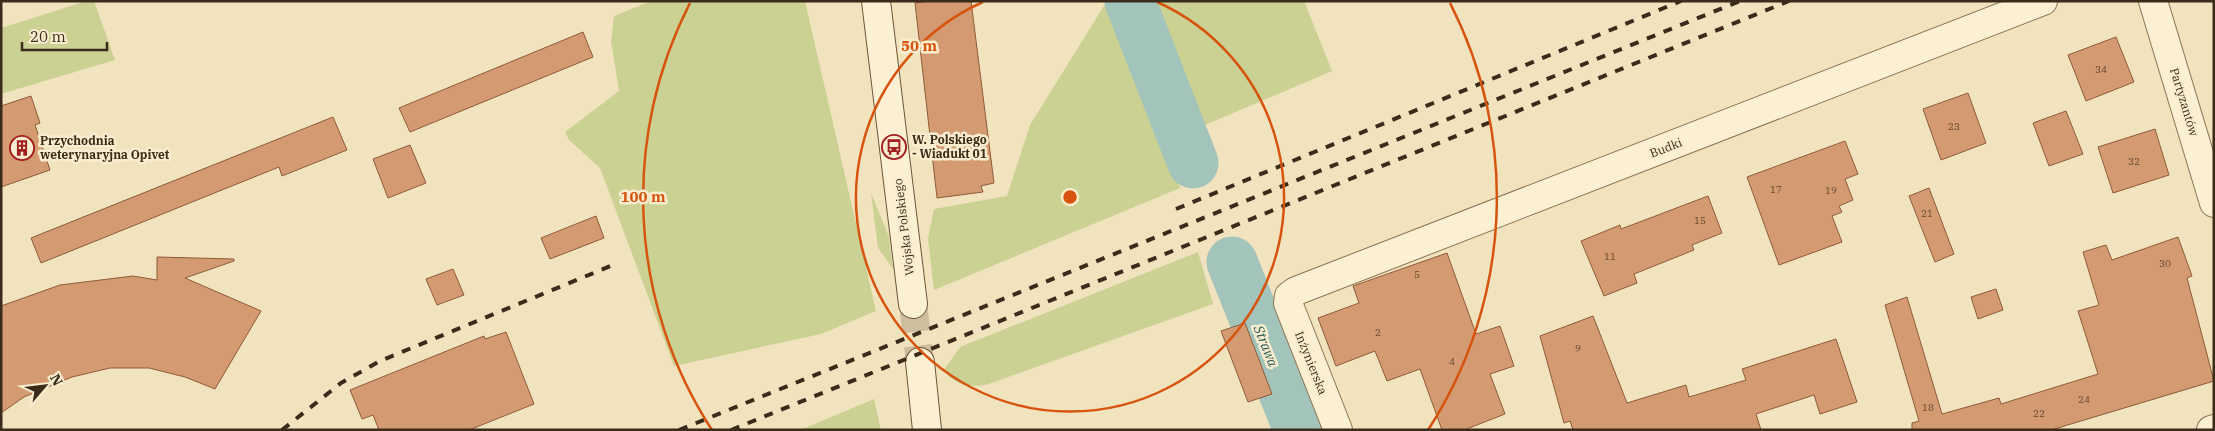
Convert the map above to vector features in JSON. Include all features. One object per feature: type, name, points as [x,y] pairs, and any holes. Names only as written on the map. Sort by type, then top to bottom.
[{"type":"street","name":"Wojska Polskiego","points":[[876,1],[913,304]]},
{"type":"street","name":"Budki","points":[[1289,296],[2043,1]]},
{"type":"street","name":"Partyzantów","points":[[2153,1],[2214,203]]},
{"type":"street","name":"Inżynierska","points":[[1289,296],[1288,303],[1338,430]]},
{"type":"street","points":[[920,362],[927,430]]},
{"type":"green space","points":[[87,1],[94,1],[115,60],[1,94],[1,28]]},
{"type":"green space","points":[[651,1],[805,1],[876,311],[821,334],[674,366],[600,168],[569,140],[565,132],[619,91],[611,41],[614,16]]},
{"type":"green space","points":[[1107,1],[1114,1],[1180,188],[934,290],[928,238],[934,209],[1007,196],[1030,125]]},
{"type":"green space","points":[[1138,1],[1304,1],[1332,71],[1191,131]]},
{"type":"green space","points":[[871,193],[889,237],[893,269],[878,248]]},
{"type":"green space","points":[[1198,252],[1213,304],[986,385],[973,386],[962,384],[953,379],[944,370],[960,347]]},
{"type":"green space","points":[[874,399],[881,430],[800,430]]},
{"type":"building","points":[[971,1],[994,183],[981,186],[983,192],[937,198],[915,3]]},
{"type":"building","points":[[583,32],[593,57],[410,132],[399,108]]},
{"type":"building","points":[[2116,37],[2134,82],[2086,101],[2068,55]]},
{"type":"building","points":[[1968,93],[1986,143],[1941,160],[1923,109]]},
{"type":"building","name":"Przychodnia weterynaryjna Opivet","points":[[31,96],[40,123],[35,125],[50,170],[1,187],[1,106]]},
{"type":"building","points":[[2066,111],[2083,154],[2049,166],[2033,123]]},
{"type":"building","points":[[333,117],[347,150],[282,176],[279,167],[41,263],[31,238]]},
{"type":"building","points":[[2155,129],[2169,175],[2113,193],[2098,147]]},
{"type":"building","points":[[1845,141],[1858,174],[1845,179],[1853,200],[1839,206],[1842,212],[1832,216],[1842,242],[1779,265],[1747,177]]},
{"type":"building","points":[[410,145],[426,183],[388,198],[373,159]]},
{"type":"building","points":[[1929,188],[1954,254],[1935,262],[1909,196]]},
{"type":"building","points":[[1708,196],[1722,233],[1692,245],[1694,250],[1634,274],[1637,283],[1604,296],[1581,241],[1620,225],[1621,229]]},
{"type":"building","points":[[596,216],[604,238],[550,259],[541,238]]},
{"type":"building","points":[[2178,237],[2192,276],[2187,278],[2214,381],[2051,430],[1912,430],[1912,423],[1919,421],[1885,305],[1907,297],[1942,414],[1999,398],[2001,404],[2098,374],[2078,311],[2099,305],[2083,252],[2106,245],[2112,260]]},
{"type":"building","points":[[1447,253],[1476,334],[1500,326],[1514,366],[1490,374],[1505,414],[1464,430],[1442,430],[1420,369],[1387,381],[1375,351],[1336,366],[1318,318],[1359,303],[1353,286]]},
{"type":"building","points":[[157,257],[234,259],[234,261],[185,278],[261,311],[215,389],[185,377],[149,368],[110,368],[72,377],[24,397],[1,413],[1,306],[60,285],[133,276],[157,280]]},
{"type":"building","points":[[453,269],[464,295],[437,305],[426,279]]},
{"type":"building","points":[[1996,289],[2003,310],[1978,319],[1971,297]]},
{"type":"building","points":[[1593,316],[1627,403],[1686,385],[1689,397],[1746,380],[1742,369],[1836,339],[1857,402],[1820,414],[1814,395],[1756,414],[1761,430],[1573,430],[1570,421],[1564,423],[1540,336]]},
{"type":"building","points":[[1245,323],[1272,394],[1248,402],[1221,331]]},
{"type":"building","points":[[506,332],[534,404],[469,430],[379,430],[373,415],[362,419],[350,390],[484,336],[485,339]]},
{"type":"waterway","name":"Strawa","points":[[1130,1],[1193,163]]},
{"type":"waterway","name":"Strawa","points":[[1232,262],[1299,430]]},
{"type":"tunnel","points":[[913,304],[920,362]]},
{"type":"railway","points":[[1176,209],[1681,1]]},
{"type":"railway","points":[[679,430],[1740,1]]},
{"type":"railway","points":[[731,430],[1789,1]]},
{"type":"railway","points":[[282,430],[341,383],[380,361],[613,265]]},
{"type":"place","name":"W. Polskiego - Wiadukt 01","points":[[894,147]]},
{"type":"place","name":"Przychodnia weterynaryjna Opivet","points":[[22,148]]}]
